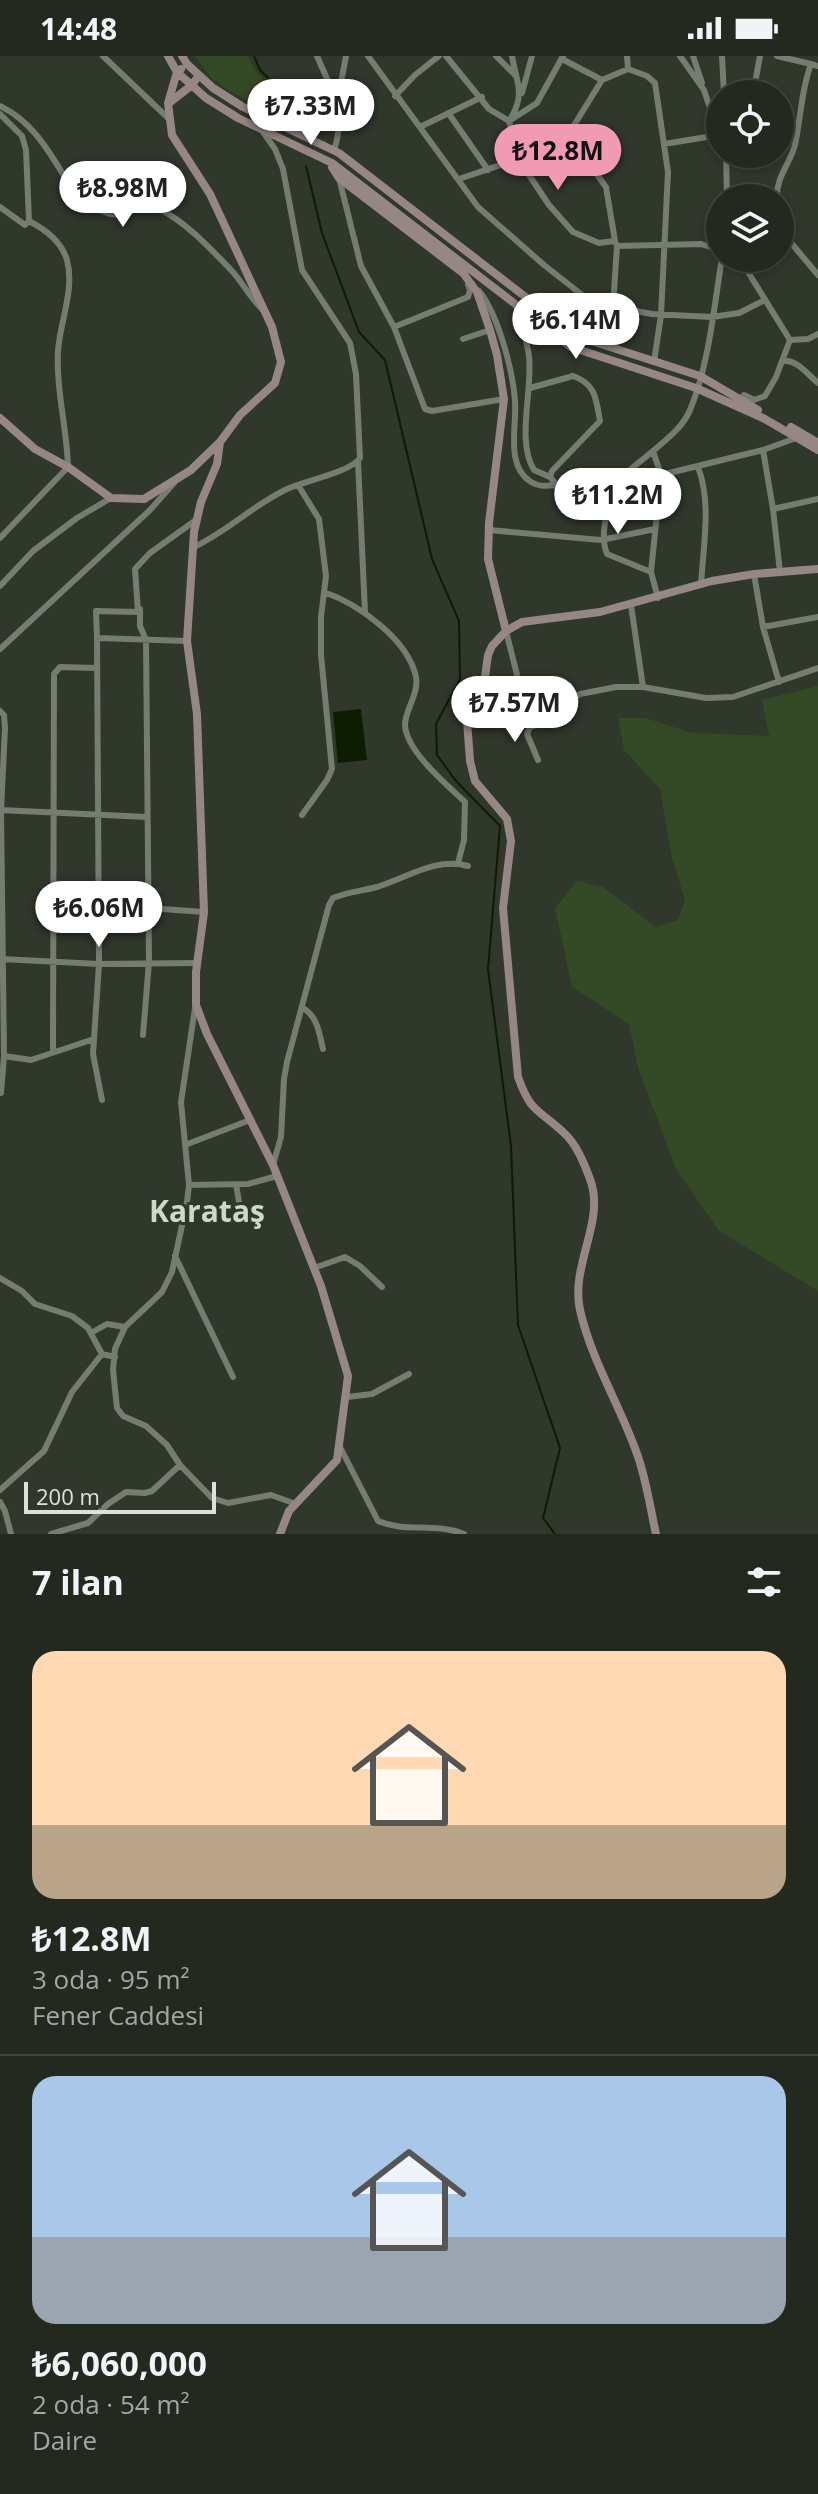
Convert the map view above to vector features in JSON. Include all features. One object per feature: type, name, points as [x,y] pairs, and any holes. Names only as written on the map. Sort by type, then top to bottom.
[{"type":"street","points":[[103,56],[168,118]]},
{"type":"street","points":[[168,56],[177,72],[206,98],[329,161],[571,347],[696,388],[763,418],[818,450]]},
{"type":"street","points":[[317,56],[340,114],[340,134],[334,150],[337,158],[329,161]]},
{"type":"street","points":[[336,105],[346,56]]},
{"type":"street","points":[[368,56],[395,96],[422,126],[478,207],[586,298],[613,307],[661,315],[712,317],[739,313],[765,300]]},
{"type":"street","points":[[395,96],[439,56]]},
{"type":"street","points":[[446,56],[489,109],[509,121]]},
{"type":"street","points":[[496,56],[518,78]]},
{"type":"street","points":[[512,56],[520,101]]},
{"type":"street","points":[[532,56],[520,101],[509,121],[519,160],[549,205],[573,232],[599,243],[706,246]]},
{"type":"street","points":[[627,56],[628,69]]},
{"type":"street","points":[[680,56],[704,90]]},
{"type":"street","points":[[693,56],[706,96]]},
{"type":"street","points":[[722,56],[723,80]]},
{"type":"street","points":[[756,80],[760,56]]},
{"type":"street","points":[[777,56],[814,65],[805,80],[794,147],[779,176],[778,184]]},
{"type":"street","points":[[509,121],[537,103],[562,58],[602,80]]},
{"type":"street","points":[[0,586],[33,551],[77,518],[111,498],[144,499],[191,470],[220,442],[240,415],[275,383],[281,362],[265,312],[210,194],[172,135],[168,103],[184,60],[213,88],[243,107],[334,150],[576,336],[700,376],[818,443]]},
{"type":"street","points":[[459,179],[539,152],[568,135],[602,80],[628,69],[647,76],[655,83],[668,172],[661,315],[654,362]]},
{"type":"street","points":[[168,103],[192,85],[199,75]]},
{"type":"street","points":[[422,126],[482,97]]},
{"type":"street","points":[[0,106],[17,115],[37,134],[73,190],[81,197],[111,214],[121,215],[141,205],[157,207],[200,239],[232,271],[265,312]]},
{"type":"street","points":[[0,114],[22,136],[26,150],[29,221]]},
{"type":"street","points":[[449,114],[488,170]]},
{"type":"street","points":[[258,127],[268,138],[283,169],[302,270],[342,329],[354,358],[365,612]]},
{"type":"street","points":[[568,135],[606,187],[616,244],[613,307]]},
{"type":"street","points":[[664,144],[706,139]]},
{"type":"street","points":[[329,161],[339,178],[361,266],[394,327],[425,409],[432,411],[504,399]]},
{"type":"street","points":[[339,178],[463,273],[485,298],[500,337],[515,402],[514,437],[518,468],[528,481],[541,487],[611,484],[678,428],[690,411],[700,376],[720,272]]},
{"type":"street","points":[[0,207],[25,225],[29,221]]},
{"type":"street","points":[[29,221],[43,228],[58,242],[66,256],[70,276],[58,358],[68,467]]},
{"type":"street","points":[[794,246],[818,275]]},
{"type":"street","points":[[748,272],[790,340]]},
{"type":"street","points":[[394,327],[468,297],[470,290],[463,273]]},
{"type":"street","points":[[463,273],[477,292],[490,330],[504,399],[488,559],[530,727],[527,734],[538,760]]},
{"type":"street","points":[[516,306],[529,355],[525,451],[534,470],[550,477],[557,485]]},
{"type":"street","points":[[463,339],[490,330]]},
{"type":"street","points":[[790,340],[808,339],[818,334]]},
{"type":"street","points":[[740,400],[744,395],[754,400],[765,396],[790,340]]},
{"type":"street","points":[[782,361],[797,364],[818,383]]},
{"type":"street","points":[[530,388],[573,376],[585,380],[597,401],[600,421],[552,471],[550,477]]},
{"type":"street","points":[[0,418],[35,449],[68,467],[111,498]]},
{"type":"street","points":[[661,475],[763,450],[799,437]]},
{"type":"street","points":[[220,442],[217,464],[201,502],[192,548],[187,641],[197,714],[204,912],[197,963],[196,1005],[181,1102],[189,1185],[172,1272],[162,1292],[125,1327],[115,1349],[113,1370],[117,1408],[123,1416],[146,1426],[167,1445],[180,1465],[212,1498],[228,1503],[271,1495],[296,1504]]},
{"type":"street","points":[[763,450],[780,572]]},
{"type":"street","points":[[653,451],[661,475],[651,572],[658,598]]},
{"type":"street","points":[[192,548],[225,531],[274,496],[350,467],[358,461]]},
{"type":"street","points":[[0,538],[68,467]]},
{"type":"street","points":[[698,467],[703,480],[705,505],[701,585]]},
{"type":"street","points":[[0,649],[150,510],[179,477]]},
{"type":"street","points":[[611,484],[601,540],[611,558],[651,572]]},
{"type":"street","points":[[298,485],[319,519],[326,576],[321,655],[332,769],[302,815]]},
{"type":"street","points":[[773,509],[818,499]]},
{"type":"street","points":[[143,1035],[149,962],[146,640],[140,626],[135,569],[150,553],[197,519]]},
{"type":"street","points":[[489,530],[601,540],[655,529]]},
{"type":"street","points":[[656,1534],[638,1455],[588,1337],[579,1307],[579,1275],[596,1203],[591,1181],[576,1148],[564,1133],[538,1114],[526,1098],[518,1077],[503,908],[511,841],[507,819],[475,781],[467,720],[471,700],[485,677],[488,655],[506,631],[522,622],[600,612],[754,574],[818,569]]},
{"type":"street","points":[[754,574],[763,627],[779,682]]},
{"type":"street","points":[[324,592],[345,599],[365,612],[402,649],[416,678],[413,703],[405,724],[411,742],[434,772],[465,802],[464,840],[458,863]]},
{"type":"street","points":[[631,605],[643,687]]},
{"type":"street","points":[[102,1100],[93,1054],[99,964],[96,611],[138,612],[140,609]]},
{"type":"street","points":[[763,627],[818,617]]},
{"type":"street","points":[[97,638],[187,641]]},
{"type":"street","points":[[53,1050],[54,674],[60,667],[96,668]]},
{"type":"street","points":[[530,727],[580,694],[616,687],[643,687],[706,698],[733,697],[818,668]]},
{"type":"street","points":[[0,711],[4,715],[5,728],[0,810],[1,1093]]},
{"type":"street","points":[[0,810],[147,817]]},
{"type":"street","points":[[273,1165],[281,1137],[284,1079],[333,898],[388,883],[421,869],[458,863],[468,866]]},
{"type":"street","points":[[148,908],[204,912]]},
{"type":"street","points":[[2,959],[99,964],[197,963]]},
{"type":"street","points":[[196,1005],[273,1165],[314,1268],[348,1376],[337,1460],[289,1511],[280,1534]]},
{"type":"street","points":[[303,1008],[316,1020],[323,1049]]},
{"type":"street","points":[[2,1056],[31,1060],[53,1050],[94,1039]]},
{"type":"street","points":[[185,1145],[250,1120]]},
{"type":"street","points":[[189,1185],[248,1184],[277,1176]]},
{"type":"street","points":[[236,1184],[240,1208]]},
{"type":"street","points":[[175,1256],[233,1377]]},
{"type":"street","points":[[314,1268],[345,1257],[360,1266],[382,1287]]},
{"type":"street","points":[[0,1278],[22,1291],[35,1304],[72,1316],[91,1333],[102,1354],[115,1357]]},
{"type":"street","points":[[91,1333],[107,1324],[125,1327]]},
{"type":"street","points":[[0,1490],[44,1451],[72,1392],[102,1354]]},
{"type":"street","points":[[347,1397],[372,1394],[409,1374]]},
{"type":"street","points":[[339,1445],[366,1503],[378,1521],[394,1528],[432,1526],[464,1534]]},
{"type":"street","points":[[51,1534],[88,1523],[126,1492],[152,1491],[180,1465]]},
{"type":"street","points":[[0,1502],[11,1534]]},
{"type":"shaded area","points":[[195,56],[248,56],[255,70],[305,123],[305,129],[233,93],[211,78]]},
{"type":"shaded area","points":[[818,686],[818,1291],[719,1231],[676,1169],[638,1068],[629,1024],[572,987],[555,908],[577,881],[603,887],[655,927],[678,920],[685,900],[672,858],[660,789],[624,750],[618,718],[646,718],[692,733],[769,736],[762,700]]},
{"type":"shaded area","points":[[361,709],[367,760],[338,763],[333,712]]},
{"type":"waterway","points":[[254,56],[260,70],[312,122]]},
{"type":"waterway","points":[[306,166],[322,233],[359,332],[385,360],[432,559],[459,621],[460,679],[436,724],[437,755],[456,781],[500,826],[488,969],[511,1146],[518,1325],[560,1448],[543,1518],[555,1534]]},
{"type":"district","name":"Karataş","points":[[207,1210]]}]
